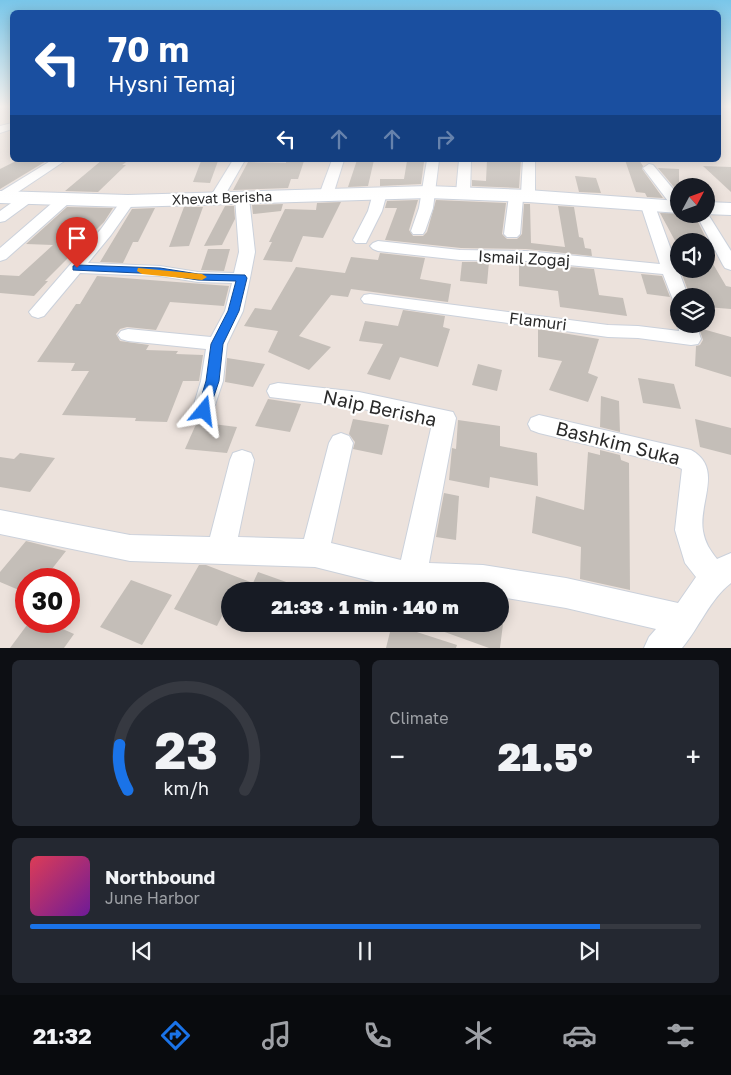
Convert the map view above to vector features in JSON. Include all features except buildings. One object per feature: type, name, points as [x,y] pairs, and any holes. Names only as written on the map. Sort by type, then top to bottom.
[{"type":"street","points":[[0,197],[57,162]]},
{"type":"street","points":[[216,199],[238,162]]},
{"type":"street","points":[[326,195],[337,162]]},
{"type":"street","points":[[418,231],[426,208],[433,162]]},
{"type":"street","points":[[463,194],[465,162]]},
{"type":"street","points":[[512,234],[522,196],[527,185],[529,162]]},
{"type":"street","name":"Xhevat Berisha","points":[[649,168],[670,194]]},
{"type":"street","name":"Xhevat Berisha","points":[[0,197],[128,201],[428,192],[522,196],[670,207]]},
{"type":"street","points":[[360,240],[375,211],[380,193]]},
{"type":"street","points":[[204,411],[212,381],[217,344],[234,311],[242,278],[247,243],[242,198]]},
{"type":"street","points":[[0,218],[26,199]]},
{"type":"street","points":[[0,256],[64,200]]},
{"type":"street","points":[[38,312],[77,268],[128,201]]},
{"type":"street","points":[[648,206],[670,267]]},
{"type":"street","points":[[715,208],[731,209]]},
{"type":"street","points":[[708,223],[731,265]]},
{"type":"street","name":"Ismail Zogaj","points":[[378,246],[460,255],[526,256],[670,270]]},
{"type":"street","points":[[77,268],[160,271],[198,277],[242,278]]},
{"type":"street","name":"Flamuri","points":[[370,299],[608,331],[638,332],[691,339],[689,333]]},
{"type":"street","points":[[128,335],[217,344]]},
{"type":"street","name":"Naip Berisha","points":[[278,391],[359,400],[445,418],[412,577]]},
{"type":"street","name":"Bashkim Suka","points":[[539,424],[652,449],[682,457],[691,462],[696,470],[690,530],[695,553],[723,573]]},
{"type":"street","points":[[315,553],[341,443]]},
{"type":"street","points":[[220,550],[242,460]]},
{"type":"street","points":[[0,522],[130,548],[315,553],[412,577],[483,580],[566,593],[685,620]]},
{"type":"street","points":[[660,648],[723,573]]},
{"type":"slow traffic","points":[[142,271],[160,271],[202,277]]},
{"type":"route","points":[[77,268],[160,271],[198,277],[242,278],[234,311],[217,344],[216,362],[204,411]]}]
